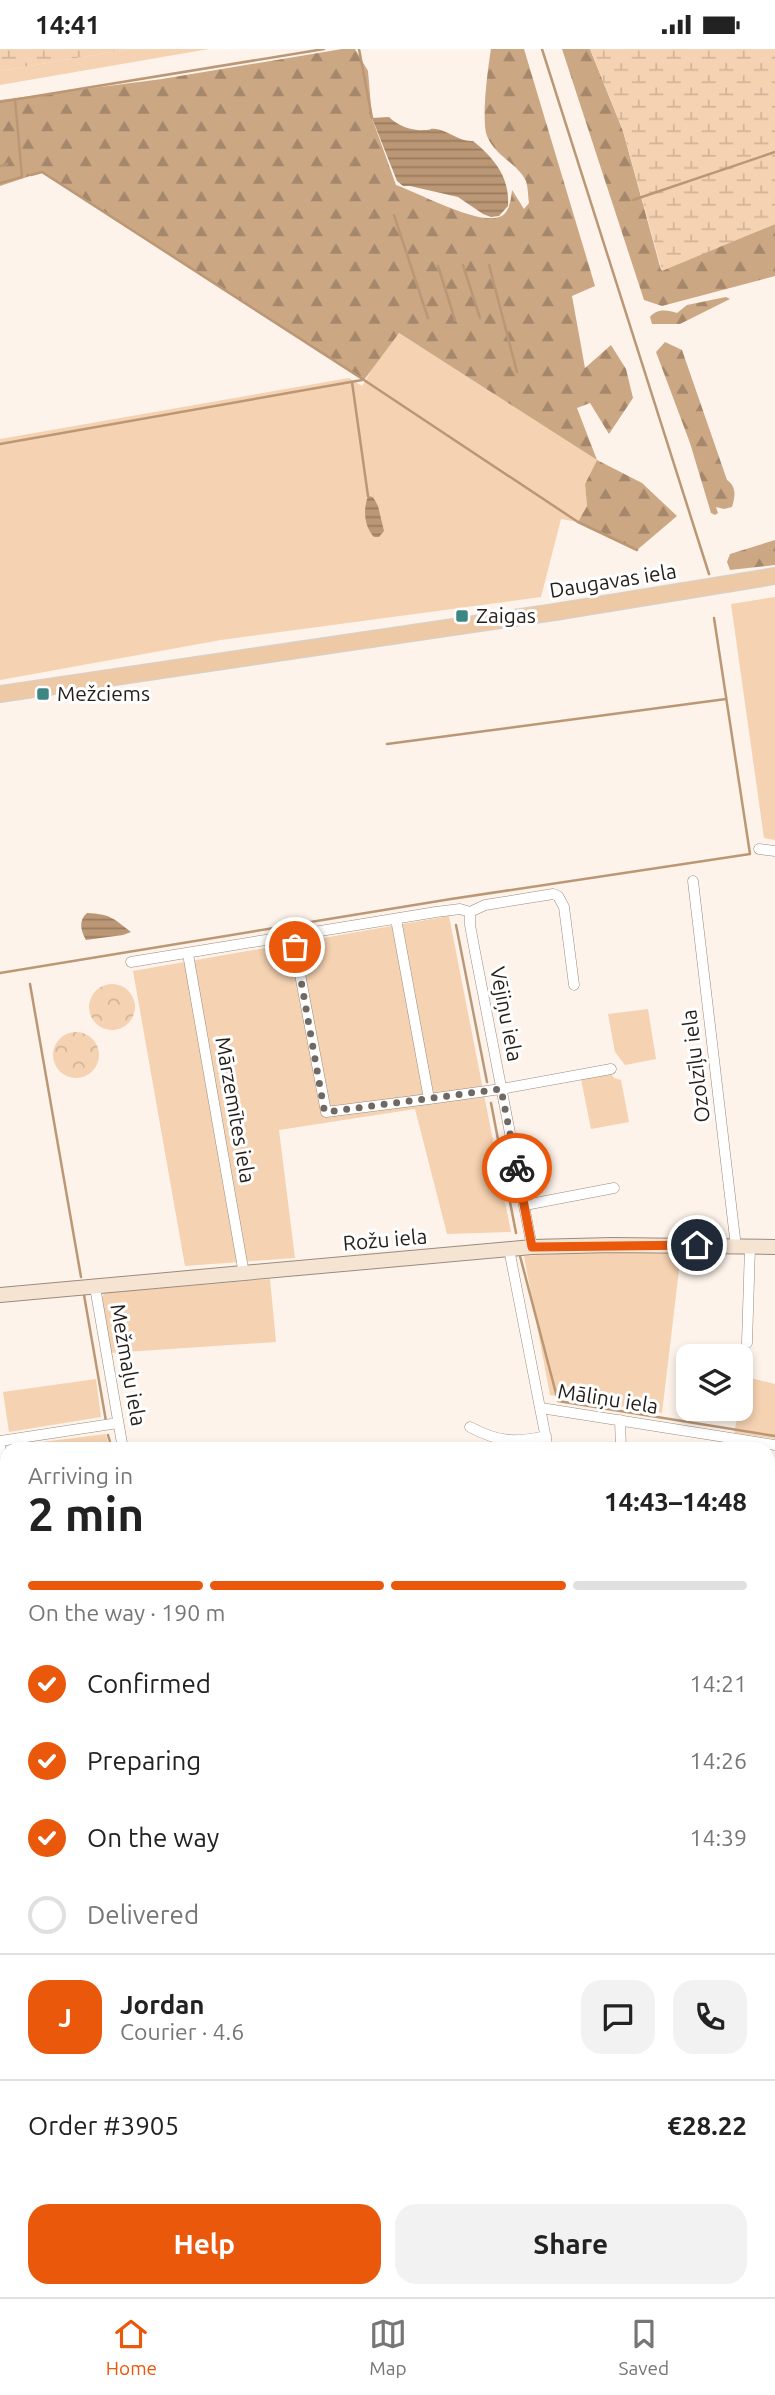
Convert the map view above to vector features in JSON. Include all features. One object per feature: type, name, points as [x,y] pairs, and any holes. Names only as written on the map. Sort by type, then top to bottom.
[{"type":"main road","name":"Daugavas iela","points":[[0,694],[417,633],[775,576]]},
{"type":"street","points":[[759,849],[775,851]]},
{"type":"street","name":"Ozolzīļu iela","points":[[693,881],[743,1247],[747,1343]]},
{"type":"street","points":[[131,962],[460,909],[470,912],[485,905],[553,894],[558,895],[564,907],[574,985]]},
{"type":"street","name":"Vējiņu iela","points":[[470,912],[470,925],[532,1247]]},
{"type":"street","points":[[396,919],[429,1099]]},
{"type":"street","points":[[293,937],[326,1112],[501,1089],[611,1069]]},
{"type":"street","name":"Mārzemītes iela","points":[[188,954],[244,1274]]},
{"type":"street","points":[[525,1205],[614,1188]]},
{"type":"street","name":"Rožu iela","points":[[0,1295],[532,1247],[775,1247]]},
{"type":"street","name":"Māliņu iela","points":[[509,1249],[541,1408],[620,1420],[731,1442]]},
{"type":"street","name":"Mežmaļu iela","points":[[95,1287],[122,1442]]},
{"type":"street","points":[[541,1408],[547,1442]]},
{"type":"street","points":[[620,1420],[621,1442]]},
{"type":"street","points":[[6,1442],[118,1423]]},
{"type":"street","points":[[470,1427],[511,1442],[546,1436]]},
{"type":"green space","points":[[0,49],[129,49],[0,71]]},
{"type":"green space","points":[[129,49],[209,49],[0,85],[0,71]]},
{"type":"green space","points":[[355,49],[368,71],[372,118],[396,185],[463,213],[489,218],[506,213],[512,190],[524,209],[529,203],[526,181],[491,143],[485,128],[491,49],[524,49],[595,286],[572,296],[585,368],[611,345],[626,369],[633,398],[609,434],[590,403],[577,408],[597,460],[399,333],[364,380],[42,172],[0,186],[0,100],[162,79]]},
{"type":"green space","points":[[562,49],[590,49],[623,131],[661,270],[775,224],[775,276],[662,306],[644,300]]},
{"type":"green space","points":[[590,49],[775,49],[775,224],[662,271],[623,131]]},
{"type":"green space","points":[[726,297],[730,299],[680,324],[652,324],[650,317],[656,312],[677,313],[687,305]]},
{"type":"green space","points":[[399,333],[597,460],[585,484],[587,506],[578,522],[561,519],[541,597],[221,640],[0,680],[0,439],[349,378],[362,386],[380,356]]},
{"type":"green space","points":[[665,342],[682,350],[727,480],[734,489],[732,507],[716,507],[718,513],[715,515],[711,513],[690,443],[656,352]]},
{"type":"green space","points":[[597,460],[642,483],[677,516],[637,550],[578,522],[587,506],[585,484]]},
{"type":"green space","points":[[775,540],[775,565],[730,570],[727,562],[730,554]]},
{"type":"green space","points":[[775,597],[775,840],[764,838],[731,604]]},
{"type":"green space","points":[[449,916],[511,1232],[447,1234],[415,1109],[279,1130],[295,1258],[185,1266],[133,971]]},
{"type":"green space","points":[[112,984],[128,991],[135,1007],[128,1023],[112,1030],[96,1023],[89,1007],[96,991]]},
{"type":"green space","points":[[648,1009],[656,1059],[625,1065],[615,1052],[608,1014]]},
{"type":"green space","points":[[76,1032],[92,1039],[99,1055],[92,1071],[76,1078],[60,1071],[53,1055],[60,1039]]},
{"type":"green space","points":[[611,1074],[621,1080],[629,1122],[591,1129],[581,1079]]},
{"type":"green space","points":[[604,1251],[681,1253],[662,1413],[550,1395],[524,1256]]},
{"type":"green space","points":[[270,1279],[276,1342],[110,1353],[100,1301],[104,1293]]},
{"type":"green space","points":[[96,1379],[101,1417],[9,1432],[3,1392]]},
{"type":"green space","points":[[753,1379],[775,1384],[775,1439],[734,1433],[737,1421],[753,1421]]},
{"type":"green space","points":[[106,1434],[108,1442],[42,1442]]},
{"type":"shaded area","points":[[389,117],[410,129],[436,129],[463,140],[473,141],[488,154],[499,169],[506,186],[508,206],[499,216],[491,217],[458,197],[403,186],[397,181],[372,118]]},
{"type":"shaded area","points":[[368,496],[373,497],[378,506],[384,531],[379,537],[374,537],[366,523],[365,507]]},
{"type":"shaded area","points":[[87,913],[111,918],[131,932],[86,940],[81,926]]},
{"type":"waterway","points":[[0,102],[324,49]]},
{"type":"waterway","points":[[359,49],[372,118]]},
{"type":"waterway","points":[[542,49],[709,574]]},
{"type":"waterway","points":[[0,183],[22,177],[15,99]]},
{"type":"waterway","points":[[633,200],[775,152]]},
{"type":"waterway","points":[[0,166],[7,164]]},
{"type":"waterway","points":[[31,175],[42,172],[578,522],[637,550]]},
{"type":"waterway","points":[[394,215],[428,318]]},
{"type":"waterway","points":[[463,265],[480,318]]},
{"type":"waterway","points":[[489,265],[517,372]]},
{"type":"waterway","points":[[438,266],[455,320]]},
{"type":"waterway","points":[[0,444],[362,380]]},
{"type":"waterway","points":[[352,382],[368,496]]},
{"type":"waterway","points":[[0,973],[451,899],[750,854],[714,618]]},
{"type":"waterway","points":[[387,744],[726,699]]},
{"type":"waterway","points":[[456,925],[487,1082]]},
{"type":"waterway","points":[[30,984],[81,1277]]},
{"type":"waterway","points":[[491,1103],[516,1233]]},
{"type":"waterway","points":[[520,1256],[558,1401],[775,1436]]},
{"type":"waterway","points":[[84,1295],[106,1421]]},
{"type":"waterway","points":[[108,1435],[110,1442]]},
{"type":"way so far","points":[[295,947],[326,1112],[501,1089],[517,1168]]},
{"type":"place","name":"Zaigas","points":[[462,616]]},
{"type":"place","name":"Mežciems","points":[[43,694]]},
{"type":"route","points":[[517,1168],[532,1247],[697,1245]]}]
